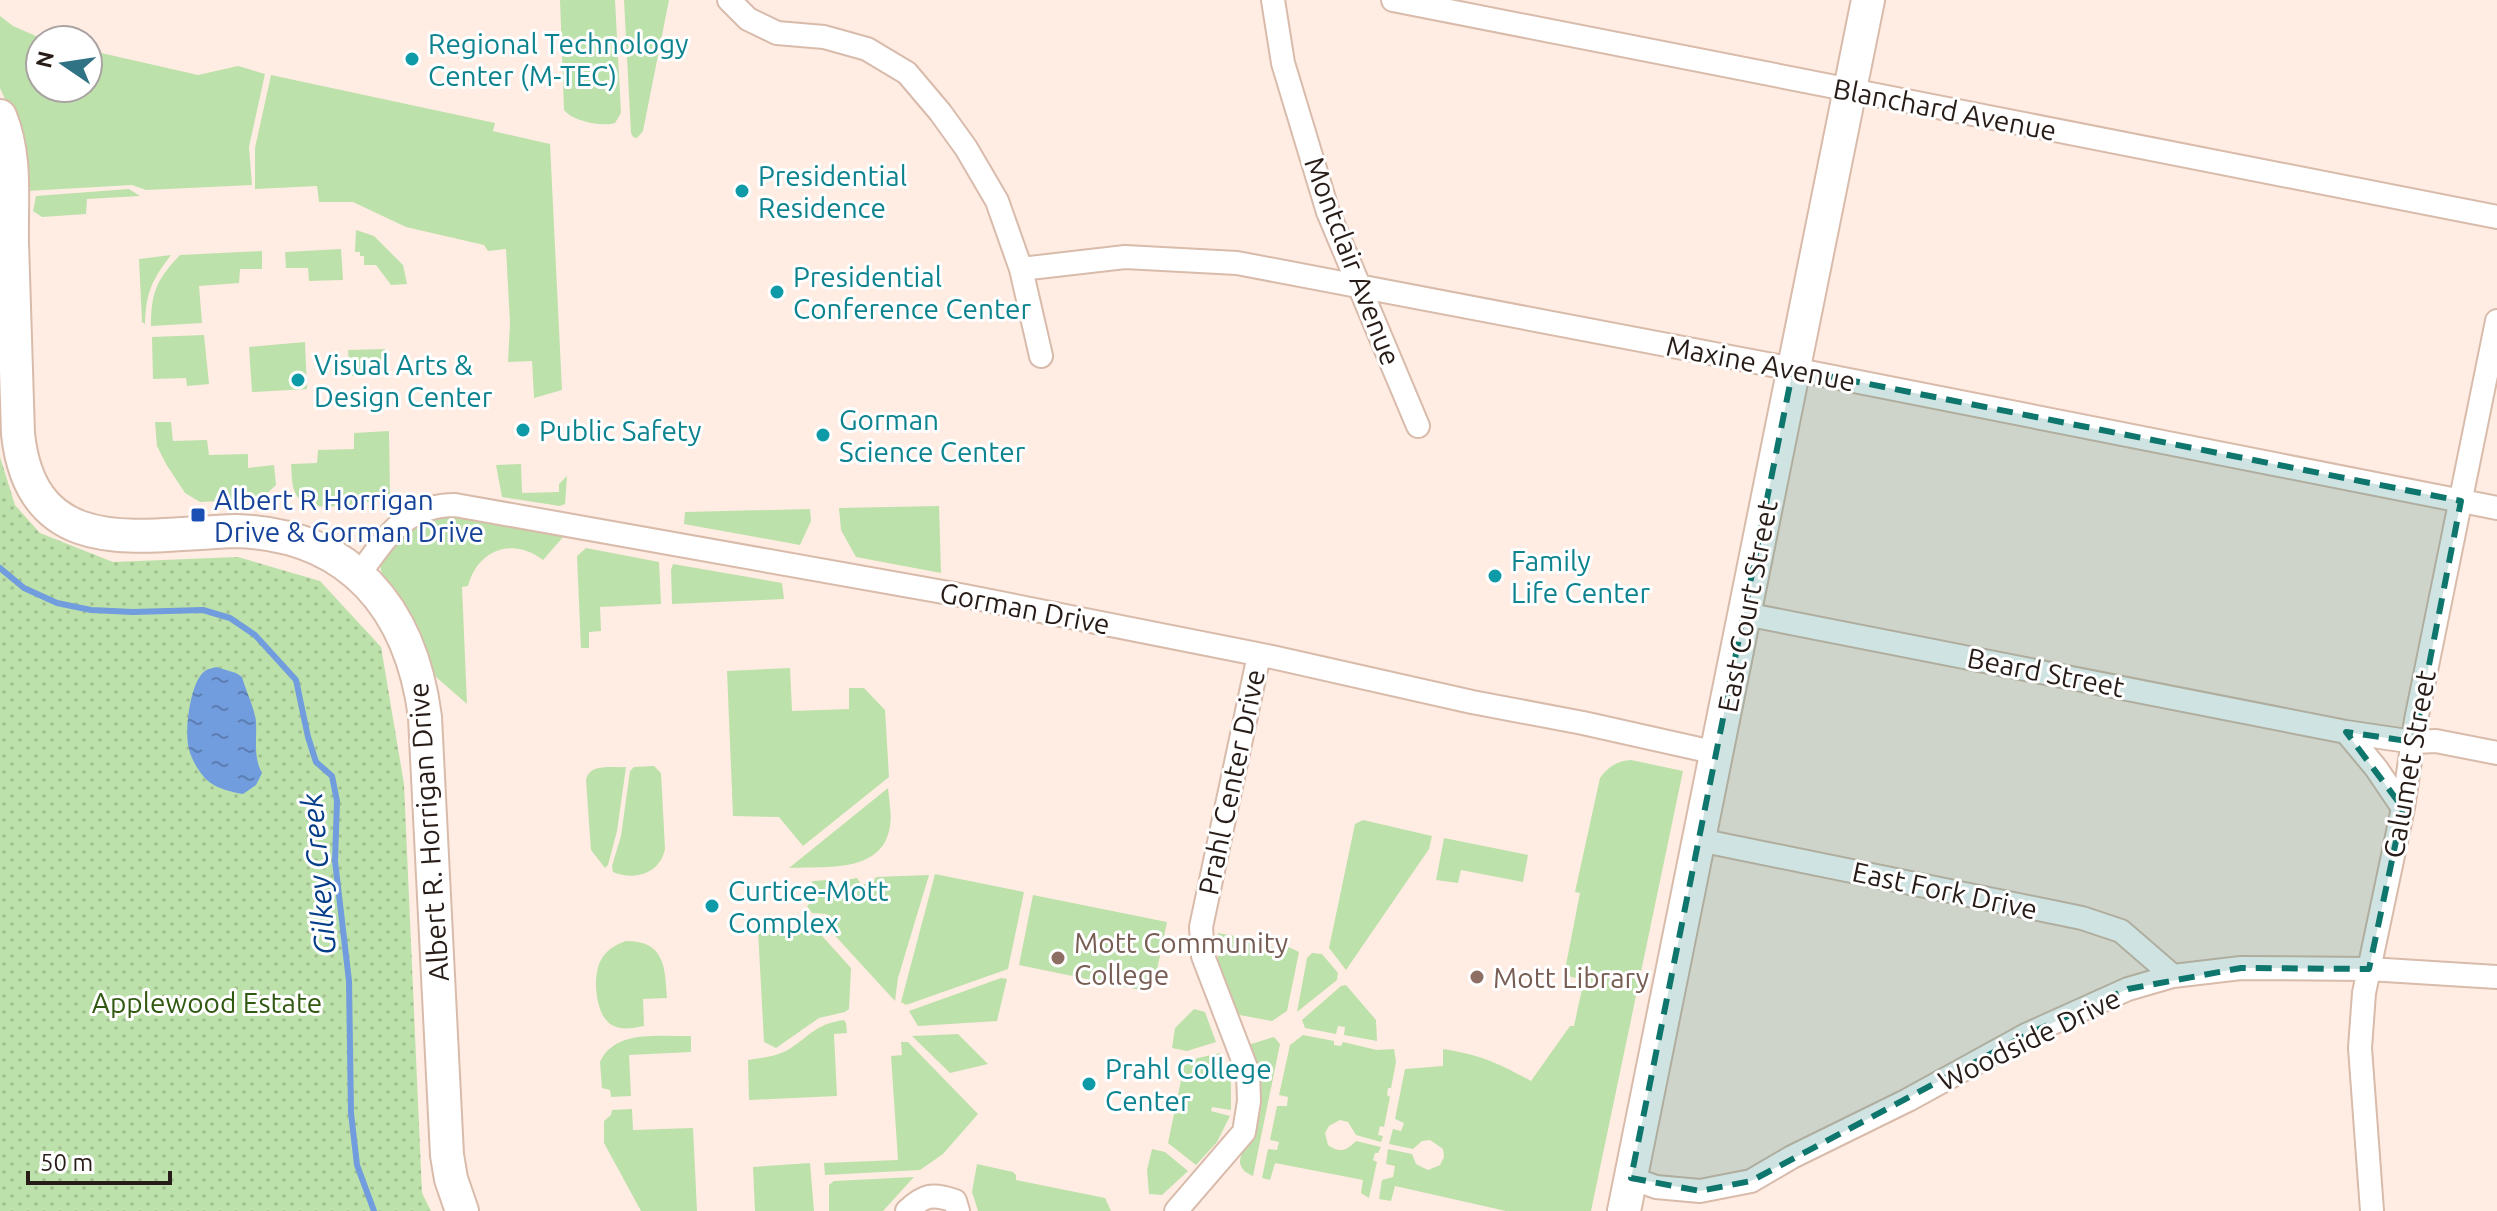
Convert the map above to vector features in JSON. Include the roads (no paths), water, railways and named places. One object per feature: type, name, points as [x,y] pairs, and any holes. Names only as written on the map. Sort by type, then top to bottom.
[{"type":"street","points":[[729,0],[748,19],[777,33],[824,37],[867,49],[907,73],[940,112],[997,201],[1021,269],[1041,356]]},
{"type":"street","name":"Montclair Avenue","points":[[1273,0],[1283,63],[1324,197],[1418,426]]},
{"type":"street","name":"Blanchard Avenue","points":[[1393,0],[2497,217]]},
{"type":"street","name":"East Court Street","points":[[1624,1211],[1868,0]]},
{"type":"street","name":"Albert R. Horrigan Drive","points":[[0,116],[10,152],[13,179],[18,434],[26,473],[40,497],[60,517],[88,532],[122,536],[236,531],[266,533],[317,548],[336,559],[378,594],[395,617],[416,665],[422,691],[434,872],[447,1155],[462,1211]]},
{"type":"street","name":"Maxine Avenue","points":[[1021,269],[1125,257],[1237,263],[2497,508]]},
{"type":"street","name":"Calumet Street","points":[[2372,1211],[2360,1048],[2364,993],[2497,321]]},
{"type":"street","name":"Gorman Drive","points":[[358,576],[400,523],[420,511],[455,505],[887,581],[1259,655],[1717,753]]},
{"type":"street","name":"Beard Street","points":[[1745,614],[2346,732],[2414,742],[2436,741],[2497,753]]},
{"type":"street","name":"Prahl Center Drive","points":[[1176,1211],[1244,1132],[1249,1101],[1248,1073],[1203,956],[1201,927],[1259,655]]},
{"type":"street","points":[[2346,732],[2403,808]]},
{"type":"street","name":"East Fork Drive","points":[[1699,840],[2082,918],[2121,931],[2173,976]]},
{"type":"street","name":"Woodside Drive","points":[[1631,1178],[1656,1187],[1700,1191],[1751,1181],[2028,1034],[2128,989],[2173,976],[2241,968],[2369,969],[2497,977]]},
{"type":"street","points":[[907,1211],[918,1201],[937,1194],[955,1201],[958,1211]]},
{"type":"water","points":[[216,667],[242,677],[255,716],[256,754],[262,773],[256,785],[243,794],[208,781],[196,766],[189,749],[188,720],[195,685],[205,671]]},
{"type":"waterway","name":"Gilkey Creek","points":[[0,568],[24,588],[57,603],[91,610],[203,610],[230,618],[255,635],[296,680],[316,762],[332,776],[337,801],[335,861],[349,981],[351,1113],[357,1165],[374,1211]]},
{"type":"place","name":"Regional Technology Center (M-TEC)","points":[[412,59]]},
{"type":"place","name":"Presidential Residence","points":[[742,191]]},
{"type":"place","name":"Presidential Conference Center","points":[[777,292]]},
{"type":"place","name":"Visual Arts & Design Center","points":[[298,380]]},
{"type":"place","name":"Public Safety","points":[[523,430]]},
{"type":"place","name":"Gorman Science Center","points":[[823,435]]},
{"type":"place","name":"Albert R Horrigan Drive & Gorman Drive","points":[[198,515]]},
{"type":"place","name":"Family Life Center","points":[[1495,576]]},
{"type":"place","name":"Curtice-Mott Complex","points":[[712,906]]},
{"type":"place","name":"Mott Community College","points":[[1058,958]]},
{"type":"place","name":"Mott Library","points":[[1477,977]]},
{"type":"place","name":"Prahl College Center","points":[[1089,1084]]},
{"type":"park label","name":"Applewood Estate","points":[[207,1002]]}]
